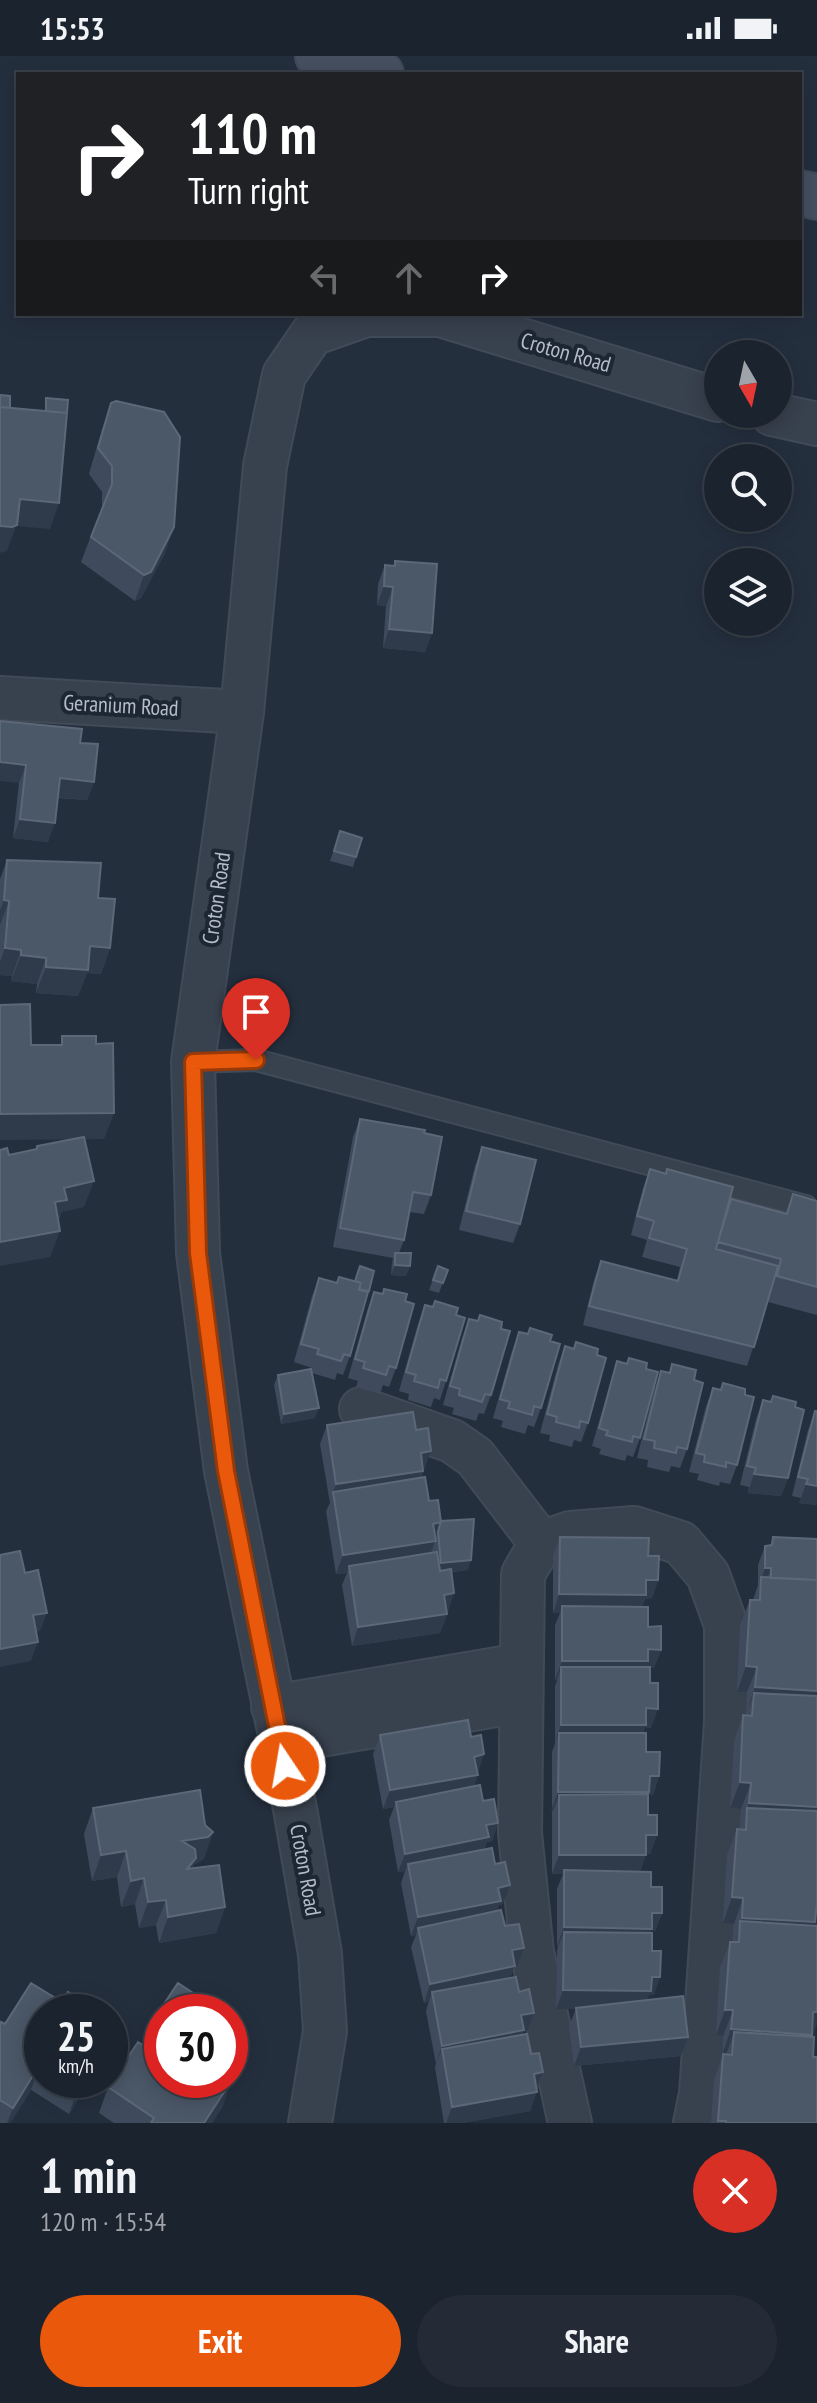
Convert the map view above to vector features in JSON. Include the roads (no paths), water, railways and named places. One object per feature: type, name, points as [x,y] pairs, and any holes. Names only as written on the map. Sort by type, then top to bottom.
[{"type":"main road","points":[[318,56],[374,72]]},
{"type":"street","name":"Croton Road","points":[[310,2123],[325,2031],[320,1954],[296,1814],[226,1471],[198,1253],[193,1062],[242,712],[265,466],[284,375],[312,334],[363,316]]},
{"type":"street","name":"Croton Road","points":[[443,316],[704,396]]},
{"type":"street","points":[[792,418],[817,424]]},
{"type":"street","name":"Geranium Road","points":[[0,698],[242,712]]},
{"type":"street","points":[[361,1409],[452,1441],[475,1457],[541,1543]]},
{"type":"street","points":[[570,2123],[532,1952],[520,1833],[523,1574],[541,1543],[570,1533],[634,1528],[681,1543],[708,1575],[726,1625],[726,1722],[702,2079],[695,2123]]},
{"type":"street","points":[[276,1725],[520,1683]]},
{"type":"lane","points":[[193,1062],[256,1060],[806,1206]]}]
